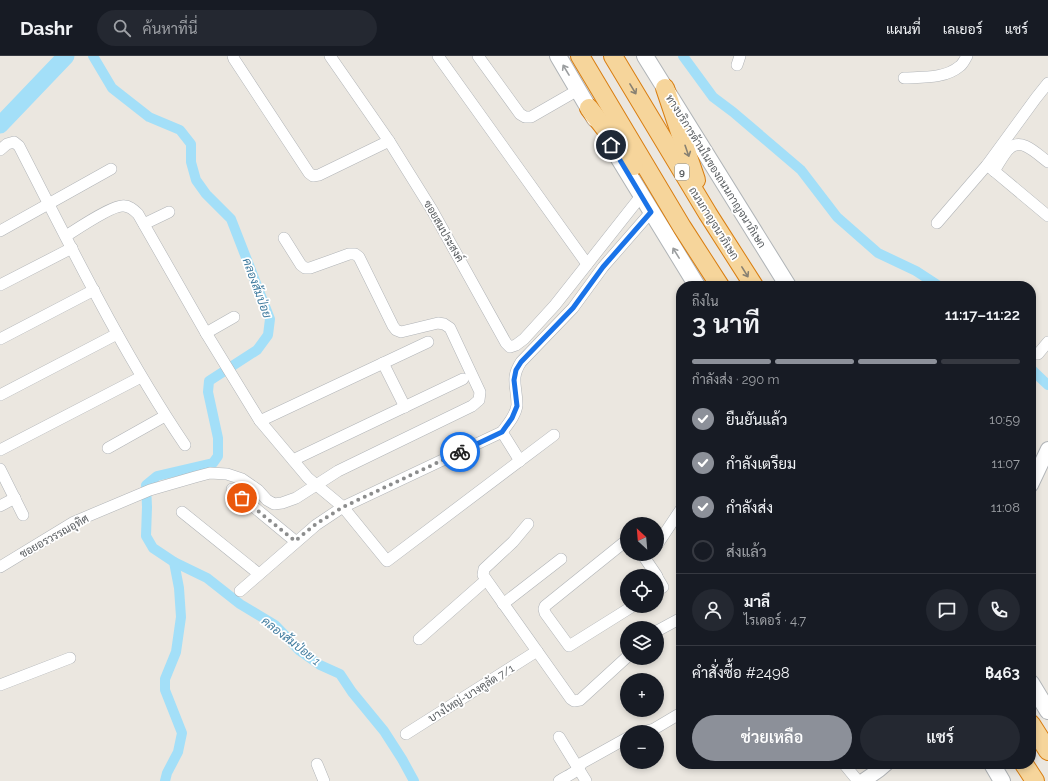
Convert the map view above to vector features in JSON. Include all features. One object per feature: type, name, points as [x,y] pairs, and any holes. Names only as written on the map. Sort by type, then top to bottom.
[{"type":"highway","points":[[580,56],[682,227],[717,281]]},
{"type":"highway","name":"ถนนกาญจนาภิเษก","points":[[613,56],[708,214],[751,281]]},
{"type":"highway","points":[[665,88],[708,214]]},
{"type":"highway","points":[[589,108],[682,227]]},
{"type":"highway","points":[[1036,732],[1048,751]]},
{"type":"highway","points":[[1027,769],[1035,781]]},
{"type":"main road","points":[[558,56],[641,196],[694,281]]},
{"type":"main road","name":"ทางบริการด้านในของถนนกาญจนาภิเษก","points":[[645,56],[785,281]]},
{"type":"main road","points":[[1036,691],[1048,711]]},
{"type":"main road","points":[[995,769],[1002,781]]},
{"type":"street","points":[[233,56],[309,173],[313,176],[319,175],[389,141],[330,56]]},
{"type":"street","points":[[438,56],[587,264]]},
{"type":"street","points":[[478,56],[520,114],[525,117],[531,117],[578,90]]},
{"type":"street","points":[[904,78],[945,74],[960,66],[967,56]]},
{"type":"street","points":[[991,168],[1036,98],[1048,83]]},
{"type":"street","name":"ซอยสมประสงค์","points":[[389,141],[432,210],[506,343],[510,346],[516,345],[524,339],[555,305],[641,196]]},
{"type":"street","points":[[0,150],[7,144],[14,142],[19,146],[117,334],[141,377],[185,445]]},
{"type":"street","points":[[938,223],[1010,148],[1018,144],[1023,144],[1048,162]]},
{"type":"street","points":[[991,168],[1048,216]]},
{"type":"street","points":[[0,231],[111,169]]},
{"type":"street","points":[[66,236],[113,208],[123,205],[131,208],[138,214],[206,333],[260,421],[315,485],[343,507],[387,561],[554,435]]},
{"type":"street","points":[[144,224],[169,212]]},
{"type":"street","points":[[240,591],[295,541],[316,524],[343,507],[502,432],[512,418],[517,406],[514,380],[516,370],[521,362],[573,308],[603,267],[651,212]]},
{"type":"street","points":[[284,238],[301,265],[305,268],[310,268],[350,254],[355,254],[359,257],[396,330],[401,332],[438,323],[444,324],[450,328],[480,392],[478,400],[472,406],[344,468],[315,485]]},
{"type":"street","points":[[0,285],[72,248]]},
{"type":"street","points":[[0,339],[94,290]]},
{"type":"street","points":[[206,333],[234,317]]},
{"type":"street","points":[[0,395],[117,334]]},
{"type":"street","points":[[260,421],[428,342]]},
{"type":"street","points":[[1038,354],[1048,342]]},
{"type":"street","points":[[383,363],[405,407]]},
{"type":"street","points":[[0,450],[141,377]]},
{"type":"street","points":[[293,460],[463,379]]},
{"type":"street","points":[[108,448],[165,416]]},
{"type":"street","points":[[502,432],[520,461]]},
{"type":"street","points":[[1036,474],[1048,449]]},
{"type":"street","points":[[0,469],[23,515]]},
{"type":"street","name":"ซอยอรวรรณอุทิศ","points":[[0,567],[74,522],[150,490],[210,473],[227,474],[242,479],[274,504],[296,498],[315,485]]},
{"type":"street","points":[[232,489],[295,541]]},
{"type":"street","points":[[0,506],[15,498]]},
{"type":"street","points":[[182,512],[259,574]]},
{"type":"street","points":[[664,534],[676,516]]},
{"type":"street","points":[[528,524],[513,542],[484,569],[483,575],[486,580],[571,699],[574,701],[580,700],[620,663]]},
{"type":"street","points":[[620,546],[544,609],[545,613],[569,646],[622,613]]},
{"type":"street","points":[[503,604],[561,559]]},
{"type":"street","points":[[419,639],[486,580]]},
{"type":"street","points":[[664,627],[676,621]]},
{"type":"street","name":"บางใหญ่-บางคูลัด 7/1","points":[[406,734],[537,651]]},
{"type":"street","points":[[0,685],[70,658]]},
{"type":"street","points":[[661,725],[676,716]]},
{"type":"street","points":[[558,737],[586,781]]},
{"type":"street","points":[[559,781],[579,769],[582,764],[620,742]]},
{"type":"street","points":[[317,764],[324,781]]},
{"type":"street","points":[[848,769],[858,781]]},
{"type":"street","points":[[863,781],[880,769]]},
{"type":"waterway","points":[[0,125],[66,56]]},
{"type":"waterway","name":"คลองส้มป่อย","points":[[93,56],[112,88],[149,117],[180,130],[191,144],[191,162],[196,180],[206,194],[231,219],[270,319],[268,335],[257,350],[209,381],[208,392],[218,438],[218,456],[213,463],[157,476],[146,485],[146,536],[153,548],[174,562],[207,578],[240,604],[275,625],[300,651],[320,665],[340,674],[352,692],[384,731],[414,781]]},
{"type":"waterway","points":[[683,56],[713,97],[733,112],[801,170],[837,217],[878,253],[916,271],[931,281]]},
{"type":"waterway","points":[[1036,374],[1048,385]]},
{"type":"waterway","points":[[165,781],[167,773],[178,752],[182,733],[165,690],[165,679],[176,652],[181,617],[179,588],[174,562]]},
{"type":"way so far","points":[[242,498],[295,541],[316,524],[343,507],[460,452]]},
{"type":"route","points":[[460,452],[502,432],[512,418],[517,406],[514,380],[516,370],[521,362],[573,308],[603,267],[651,212],[611,145]]},
{"type":"water label","name":"คลองส้มป่อย 1","points":[[291,641]]}]
